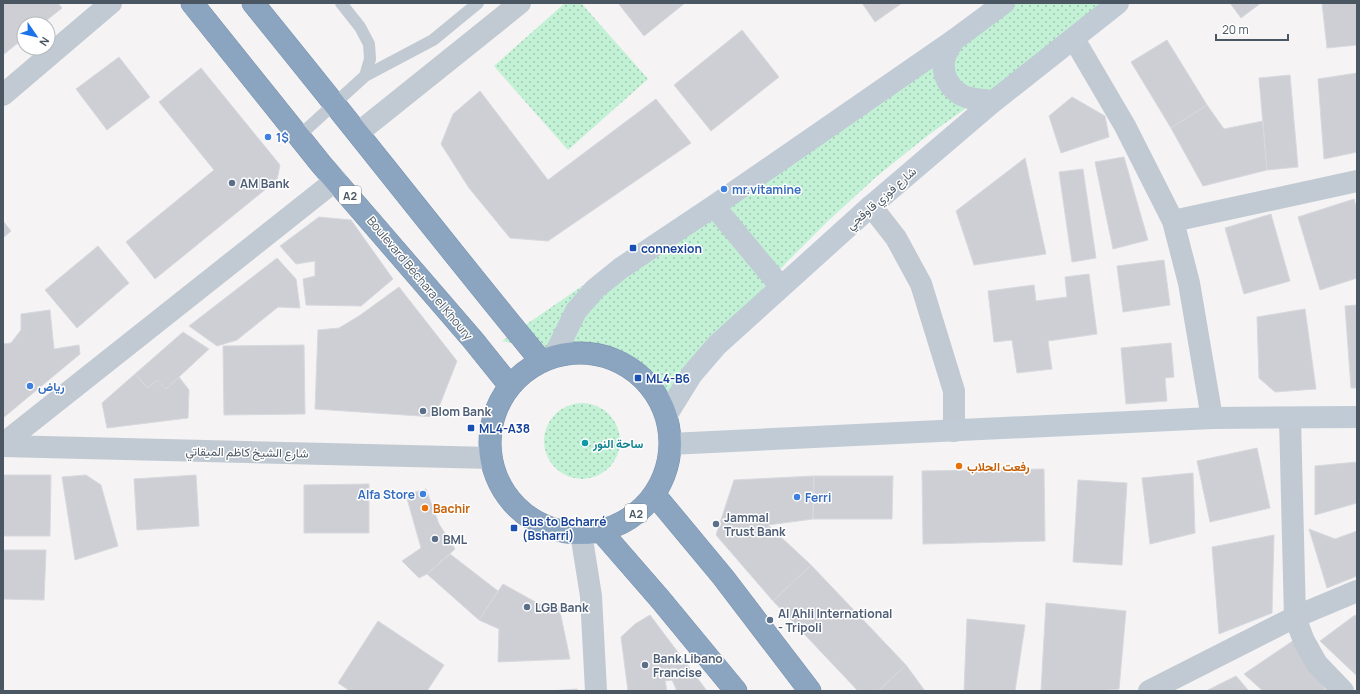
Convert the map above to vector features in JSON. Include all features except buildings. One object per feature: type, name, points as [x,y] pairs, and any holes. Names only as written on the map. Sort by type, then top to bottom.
[{"type":"highway","name":"Boulevard Béchara el Khoury","points":[[192,3],[299,136],[473,340],[510,386]]},
{"type":"highway","points":[[253,3],[336,104],[458,260],[547,359]]},
{"type":"highway","name":"A2","points":[[582,352],[609,357],[634,371],[654,391],[666,416],[670,444],[666,470],[654,494],[635,513],[619,524],[591,532],[556,530],[532,520],[513,503],[499,482],[491,458],[490,432],[497,408],[510,386],[524,372],[547,359],[582,352]]},
{"type":"highway","name":"A2","points":[[654,494],[723,577],[810,691]]},
{"type":"highway","points":[[591,532],[660,599],[736,691]]},
{"type":"street","points":[[3,95],[111,3]]},
{"type":"street","points":[[358,133],[520,3]]},
{"type":"street","points":[[547,359],[576,311],[595,289],[621,268],[714,206],[954,40],[1004,3]]},
{"type":"street","name":"شارع فوزي قاوقجي","points":[[666,416],[692,374],[717,345],[871,206],[994,101],[1118,3]]},
{"type":"street","points":[[1074,39],[1125,126],[1173,221],[1189,283],[1212,418]]},
{"type":"street","points":[[954,40],[946,55],[943,66],[948,82],[956,91],[966,96],[994,101]]},
{"type":"street","points":[[3,445],[336,180]]},
{"type":"street","points":[[1173,221],[1357,181]]},
{"type":"street","points":[[714,206],[781,287]]},
{"type":"street","points":[[871,206],[896,238],[921,284],[954,391],[954,431]]},
{"type":"street","points":[[670,444],[1212,418],[1357,417]]},
{"type":"street","points":[[1290,418],[1295,617],[1304,641],[1317,664],[1343,691]]},
{"type":"street","name":"شارع الشيخ كاظم الميقاتي","points":[[3,445],[491,458]]},
{"type":"street","points":[[591,532],[591,596],[596,691]]},
{"type":"street","points":[[1149,691],[1295,617],[1357,591]]},
{"type":"lane","points":[[341,3],[360,27],[369,44],[370,59],[365,76]]},
{"type":"lane","points":[[299,136],[336,104],[365,76],[433,40],[478,3]]},
{"type":"green space","points":[[565,3],[581,3],[648,79],[568,150],[494,66]]},
{"type":"green space","points":[[994,3],[1124,3],[979,99],[927,136],[876,177],[828,221],[787,262],[748,305],[711,350],[665,395],[623,370],[570,354],[502,341]]},
{"type":"green space","points":[[575,403],[589,403],[603,409],[614,420],[620,434],[620,448],[617,456],[609,468],[603,473],[589,479],[575,479],[561,473],[550,462],[544,448],[544,434],[550,420],[561,409]]},
{"type":"place","name":"1$","points":[[268,137]]},
{"type":"place","name":"AM Bank","points":[[232,183]]},
{"type":"place","name":"mr.vitamine","points":[[724,189]]},
{"type":"place","name":"connexion","points":[[633,248]]},
{"type":"place","name":"ML4-B6","points":[[638,378]]},
{"type":"place","name":"رياض","points":[[30,386]]},
{"type":"place","name":"Blom Bank","points":[[423,411]]},
{"type":"place","name":"ML4-A38","points":[[471,428]]},
{"type":"place","name":"ساحة النور","points":[[585,443]]},
{"type":"place","name":"رفعت الحلاب","points":[[959,466]]},
{"type":"place","name":"Alfa Store","points":[[423,494]]},
{"type":"place","name":"Ferri","points":[[797,497]]},
{"type":"place","name":"Bachir","points":[[425,508]]},
{"type":"place","name":"Jammal Trust Bank","points":[[716,524]]},
{"type":"place","name":"Bus to Bcharré (Bsharri)","points":[[514,528]]},
{"type":"place","name":"BML","points":[[435,539]]},
{"type":"place","name":"LGB Bank","points":[[527,607]]},
{"type":"place","name":"Al Ahli International - Tripoli","points":[[770,620]]},
{"type":"place","name":"Bank Libano Francise","points":[[645,665]]}]
